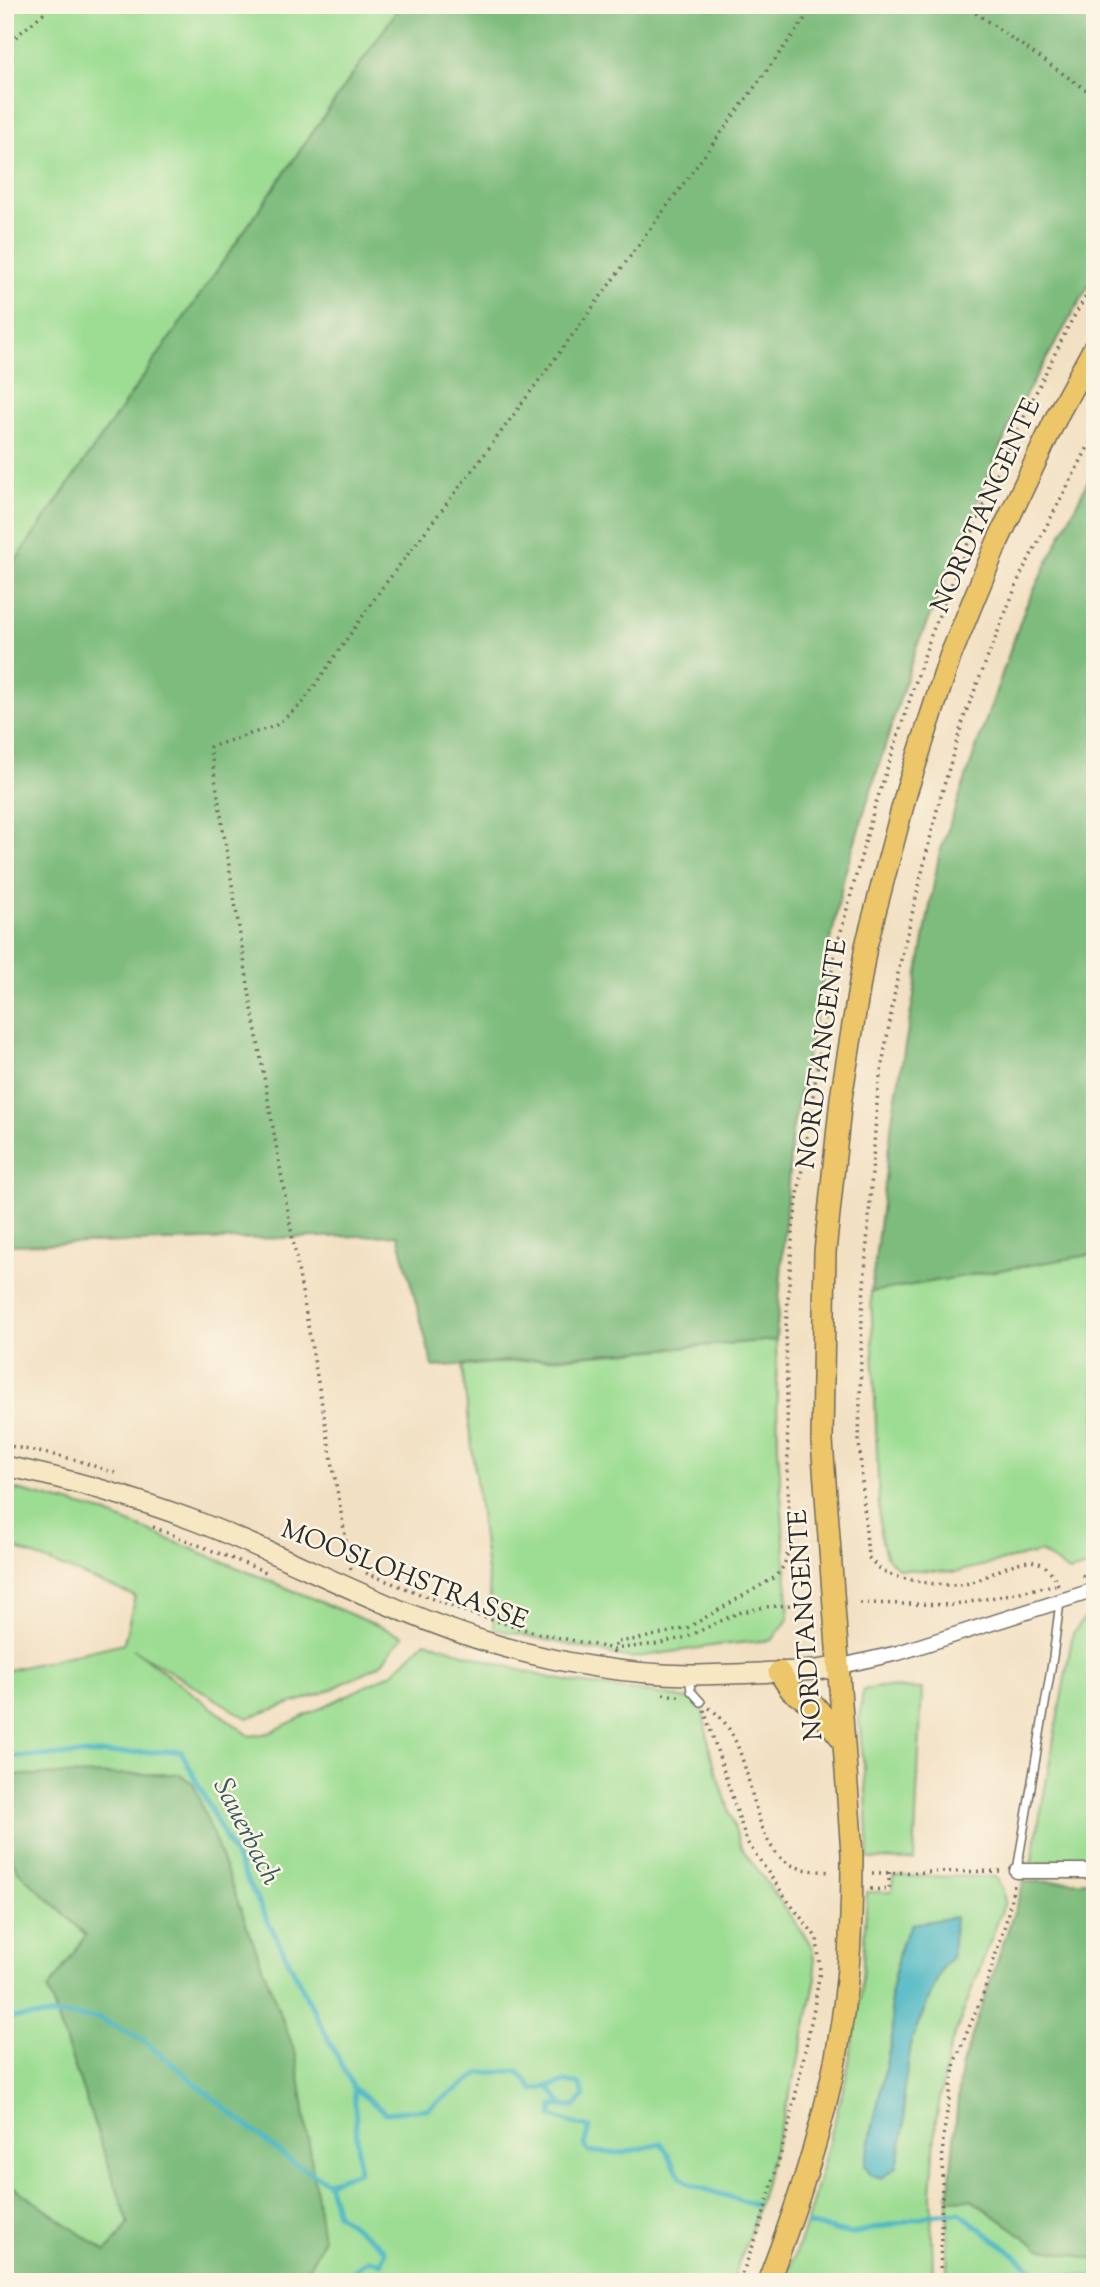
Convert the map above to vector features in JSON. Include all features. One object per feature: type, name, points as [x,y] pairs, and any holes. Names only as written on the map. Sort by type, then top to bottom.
[{"type":"main road","name":"NORDTANGENTE","points":[[768,2282],[802,2186],[830,2087],[845,1998],[852,1889],[822,1441],[825,1252],[841,1098],[866,946],[906,790],[950,657],[997,542],[1058,414],[1095,346]]},
{"type":"main road","points":[[779,1672],[791,1690],[816,1707],[842,1739]]},
{"type":"street","name":"MOOSLOHSTRASSE","points":[[5,1466],[61,1478],[193,1520],[349,1577],[424,1618],[496,1644],[556,1660],[689,1675],[837,1667]]},
{"type":"street","points":[[837,1667],[898,1653],[1095,1590]]},
{"type":"street","points":[[1017,1871],[1095,1871]]},
{"type":"lane","points":[[1017,1871],[1060,1601]]},
{"type":"lane","points":[[689,1675],[691,1691],[701,1702]]},
{"type":"path","points":[[5,46],[53,5]]},
{"type":"path","points":[[349,1577],[210,747],[275,726],[302,704],[382,588],[487,451],[815,5]]},
{"type":"path","points":[[964,5],[1095,96]]},
{"type":"path","points":[[860,1603],[955,1605],[1058,1584],[1050,1569],[1035,1561],[1012,1564],[963,1585],[915,1581],[886,1574],[868,1558],[859,1442],[862,1314],[878,1089],[900,968],[938,806],[964,717],[1020,576],[1095,434]]},
{"type":"path","points":[[5,1445],[74,1459],[124,1476]]},
{"type":"path","points":[[339,1563],[349,1577]]},
{"type":"path","points":[[1070,1580],[1095,1572]]},
{"type":"path","points":[[363,1573],[470,1613],[537,1633],[614,1648],[656,1644],[687,1637],[738,1613],[806,1604]]},
{"type":"path","points":[[701,1702],[714,1711],[730,1730],[745,1765],[765,1840],[778,1856],[794,1867],[831,1872]]},
{"type":"path","points":[[701,1702],[747,1842],[817,1938],[820,1971],[790,2121],[759,2230],[739,2282]]},
{"type":"path","points":[[872,1872],[1017,1871],[1007,1918],[984,1992],[956,2061],[943,2138],[940,2282]]},
{"type":"path","points":[[852,1889],[890,1890],[889,1872]]},
{"type":"green space","points":[[5,5],[401,5],[5,576]]},
{"type":"green space","points":[[401,5],[1095,5],[1095,275],[1014,415],[915,651],[844,876],[792,1132],[776,1340],[433,1367],[398,1235],[9,1245],[5,1229],[5,576]]},
{"type":"green space","points":[[1095,467],[1095,1254],[871,1292],[893,1113],[939,855],[1025,608]]},
{"type":"green space","points":[[1095,1254],[1095,1565],[1069,1572],[1041,1552],[955,1572],[899,1569],[886,1556],[880,1533],[871,1292]]},
{"type":"green space","points":[[776,1340],[778,1449],[789,1618],[772,1640],[631,1658],[494,1629],[462,1366]]},
{"type":"green space","points":[[5,1487],[100,1511],[403,1636],[380,1665],[326,1692],[247,1718],[133,1649],[250,1736],[269,1733],[393,1673],[425,1641],[551,1678],[701,1702],[711,1755],[741,1847],[812,1946],[816,1978],[798,2063],[752,2229],[731,2282],[302,2282],[323,2240],[5,1776],[5,1671],[124,1643],[135,1596],[5,1544]]},
{"type":"green space","points":[[1095,1604],[1095,1865],[1031,1866],[1073,1633]]},
{"type":"green space","points":[[880,1687],[922,1689],[914,1860],[869,1859],[859,1719],[863,1690]]},
{"type":"green space","points":[[178,1774],[193,1783],[296,2055],[323,2240],[302,2282],[5,2282],[5,2181],[106,2252],[129,2224],[48,1990],[86,1935],[17,1870],[5,1840],[5,1775]]},
{"type":"green space","points":[[5,1840],[17,1870],[87,1935],[48,1990],[129,2224],[106,2252],[5,2181]]},
{"type":"green space","points":[[893,1876],[996,1877],[1005,1902],[948,2053],[936,2121],[931,2194],[933,2282],[785,2282],[809,2215],[845,2082],[861,1995],[867,1892],[892,1892]],"holes":[[[901,1943],[952,1943],[952,1957],[942,1968],[912,2039],[903,2094],[905,2126],[871,2135],[893,2032],[890,1996]]]},
{"type":"green space","points":[[1095,1881],[1095,2259],[1040,2248],[971,2199],[948,2200],[961,2068],[1024,1882]]},
{"type":"green space","points":[[970,2199],[1040,2248],[1095,2259],[1095,2282],[947,2282],[948,2200]]},
{"type":"water","points":[[955,1917],[952,1957],[942,1968],[912,2039],[903,2094],[905,2126],[897,2167],[882,2178],[871,2175],[865,2165],[893,2032],[890,1996],[901,1943],[912,1924]]},
{"type":"waterway","name":"Sauerbach","points":[[5,1757],[181,1751],[354,2089],[359,2172],[328,2182],[337,2214],[385,2251],[382,2263],[369,2260],[352,2272],[362,2282]]},
{"type":"waterway","points":[[5,2018],[64,2015],[98,2018],[143,2040],[290,2161],[328,2182]]},
{"type":"waterway","name":"Sauerbach","points":[[355,2089],[386,2113],[427,2109],[481,2073],[518,2071],[534,2090],[566,2082],[581,2085],[584,2096],[575,2106],[553,2106],[552,2116],[590,2128],[585,2145],[589,2152],[624,2153],[661,2143],[681,2177],[689,2184],[755,2205]]},
{"type":"waterway","name":"Sauerbach","points":[[548,2086],[564,2106]]},
{"type":"waterway","name":"Sauerbach","points":[[807,2224],[851,2234],[937,2214],[960,2213],[1035,2271],[1095,2279]]}]
